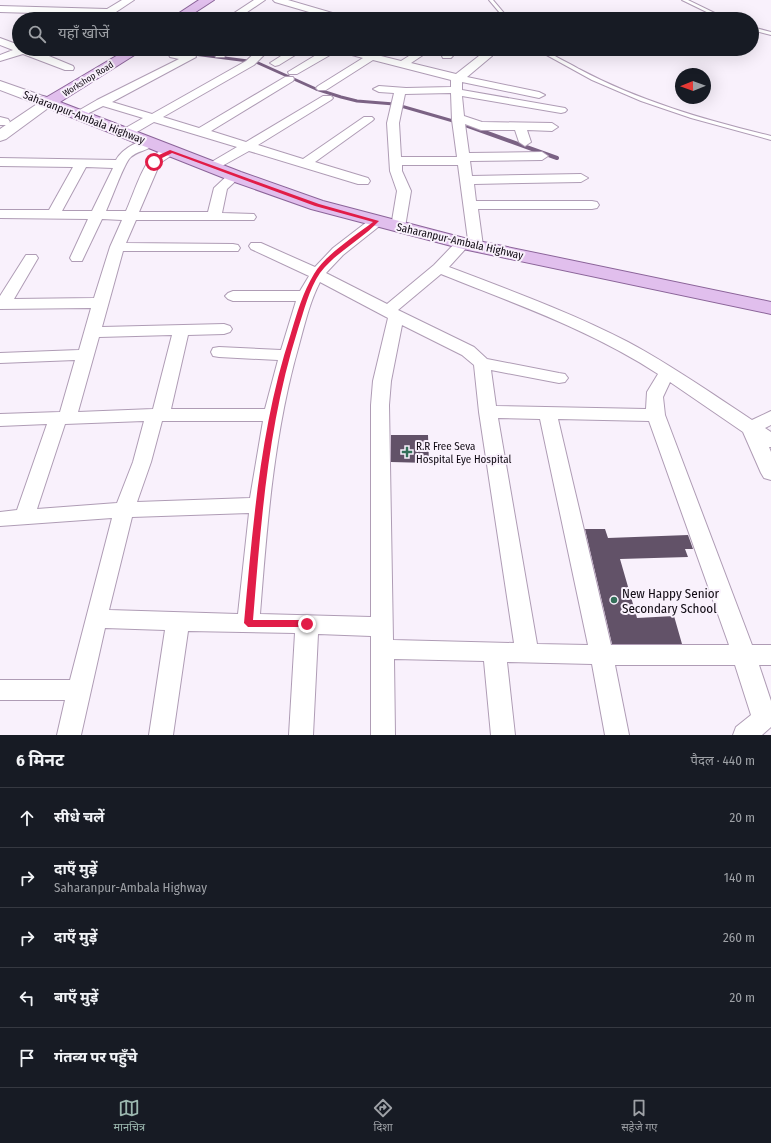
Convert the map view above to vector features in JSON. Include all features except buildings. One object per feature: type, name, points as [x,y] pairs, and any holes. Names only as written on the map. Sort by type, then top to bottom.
[{"type":"main road","points":[[188,12],[208,0]]},
{"type":"main road","points":[[197,12],[217,0]]},
{"type":"main road","name":"Workshop Road","points":[[45,102],[115,56]]},
{"type":"main road","name":"Workshop Road","points":[[1,125],[45,102],[125,56]]},
{"type":"main road","name":"Saharanpur-Ambala Highway","points":[[0,85],[235,176],[317,205],[398,227],[470,244],[771,308]]},
{"type":"street","points":[[60,10],[78,0]]},
{"type":"street","points":[[111,12],[129,0]]},
{"type":"street","points":[[241,12],[260,0]]},
{"type":"street","points":[[278,0],[319,12]]},
{"type":"street","points":[[0,9],[60,10],[79,12]]},
{"type":"street","points":[[0,41],[12,45]]},
{"type":"street","points":[[0,58],[12,53]]},
{"type":"street","points":[[39,56],[69,68]]},
{"type":"street","points":[[77,115],[191,57],[183,56]]},
{"type":"street","points":[[126,133],[252,61],[258,56]]},
{"type":"street","points":[[275,63],[288,56]]},
{"type":"street","points":[[201,132],[322,56]]},
{"type":"street","points":[[369,56],[458,78],[539,95]]},
{"type":"street","points":[[403,64],[416,56]]},
{"type":"street","points":[[383,735],[380,405],[382,381],[392,313],[439,268],[470,244],[470,205],[458,122],[456,91],[458,78],[480,56]]},
{"type":"street","points":[[213,167],[249,146],[325,93],[373,57]]},
{"type":"street","points":[[379,89],[400,91],[456,91],[561,110]]},
{"type":"street","points":[[398,227],[404,191],[396,171],[393,123],[400,91]]},
{"type":"street","points":[[101,102],[363,181]]},
{"type":"street","points":[[306,163],[368,119]]},
{"type":"street","points":[[458,122],[481,126],[552,126]]},
{"type":"street","points":[[520,126],[525,142]]},
{"type":"street","points":[[77,258],[127,153],[150,143]]},
{"type":"street","points":[[25,516],[86,354],[117,247],[154,162],[160,156],[172,151]]},
{"type":"street","points":[[395,161],[542,156]]},
{"type":"street","points":[[0,162],[121,164]]},
{"type":"street","points":[[53,215],[81,164]]},
{"type":"street","points":[[214,217],[221,188],[235,176]]},
{"type":"street","points":[[467,180],[581,178]]},
{"type":"street","points":[[470,205],[592,205]]},
{"type":"street","points":[[0,214],[249,217]]},
{"type":"street","points":[[248,623],[259,504],[273,415],[287,355],[306,296],[317,274],[329,260],[377,221]]},
{"type":"street","points":[[256,246],[317,274],[468,351],[482,363],[558,378]]},
{"type":"street","points":[[117,247],[233,248]]},
{"type":"street","points":[[2,304],[31,258]]},
{"type":"street","points":[[439,268],[577,324],[625,348],[668,373],[771,441]]},
{"type":"street","points":[[233,296],[306,296]]},
{"type":"street","points":[[2,304],[101,303]]},
{"type":"street","points":[[92,332],[224,329]]},
{"type":"street","points":[[69,735],[96,619],[124,510],[158,415],[182,330]]},
{"type":"street","points":[[219,352],[287,355]]},
{"type":"street","points":[[0,358],[86,354]]},
{"type":"street","points":[[482,363],[488,412],[527,652]]},
{"type":"street","points":[[668,373],[654,394],[653,404],[656,415],[744,655],[768,715],[745,735]]},
{"type":"street","points":[[488,412],[656,415]]},
{"type":"street","points":[[548,413],[602,655],[617,735]]},
{"type":"street","points":[[0,420],[158,415],[273,415]]},
{"type":"street","points":[[751,428],[771,417]]},
{"type":"street","points":[[751,428],[771,473]]},
{"type":"street","points":[[0,519],[124,510],[259,504]]},
{"type":"street","points":[[96,619],[307,624],[383,638],[494,651],[602,655],[771,655]]},
{"type":"street","points":[[161,735],[178,622]]},
{"type":"street","points":[[301,735],[307,624]]},
{"type":"street","points":[[494,651],[503,735]]},
{"type":"street","points":[[0,690],[80,690]]},
{"type":"lane","points":[[490,0],[501,12]]},
{"type":"lane","points":[[684,0],[710,12]]},
{"type":"lane","points":[[759,28],[771,27]]},
{"type":"lane","points":[[759,30],[771,34]]},
{"type":"lane","points":[[553,56],[589,77],[653,104],[721,125],[771,138]]},
{"type":"waterway","points":[[209,56],[256,62],[316,89],[341,97],[357,101],[394,104],[459,123]]},
{"type":"waterway","points":[[459,123],[557,158]]},
{"type":"place","name":"R.R Free Seva Hospital Eye Hospital","points":[[407,452]]},
{"type":"place","name":"New Happy Senior Secondary School","points":[[614,600]]},
{"type":"route","points":[[154,162],[160,156],[172,151],[235,176],[317,205],[377,221],[329,260],[317,274],[306,296],[287,355],[273,415],[259,504],[248,623],[307,624]]}]
